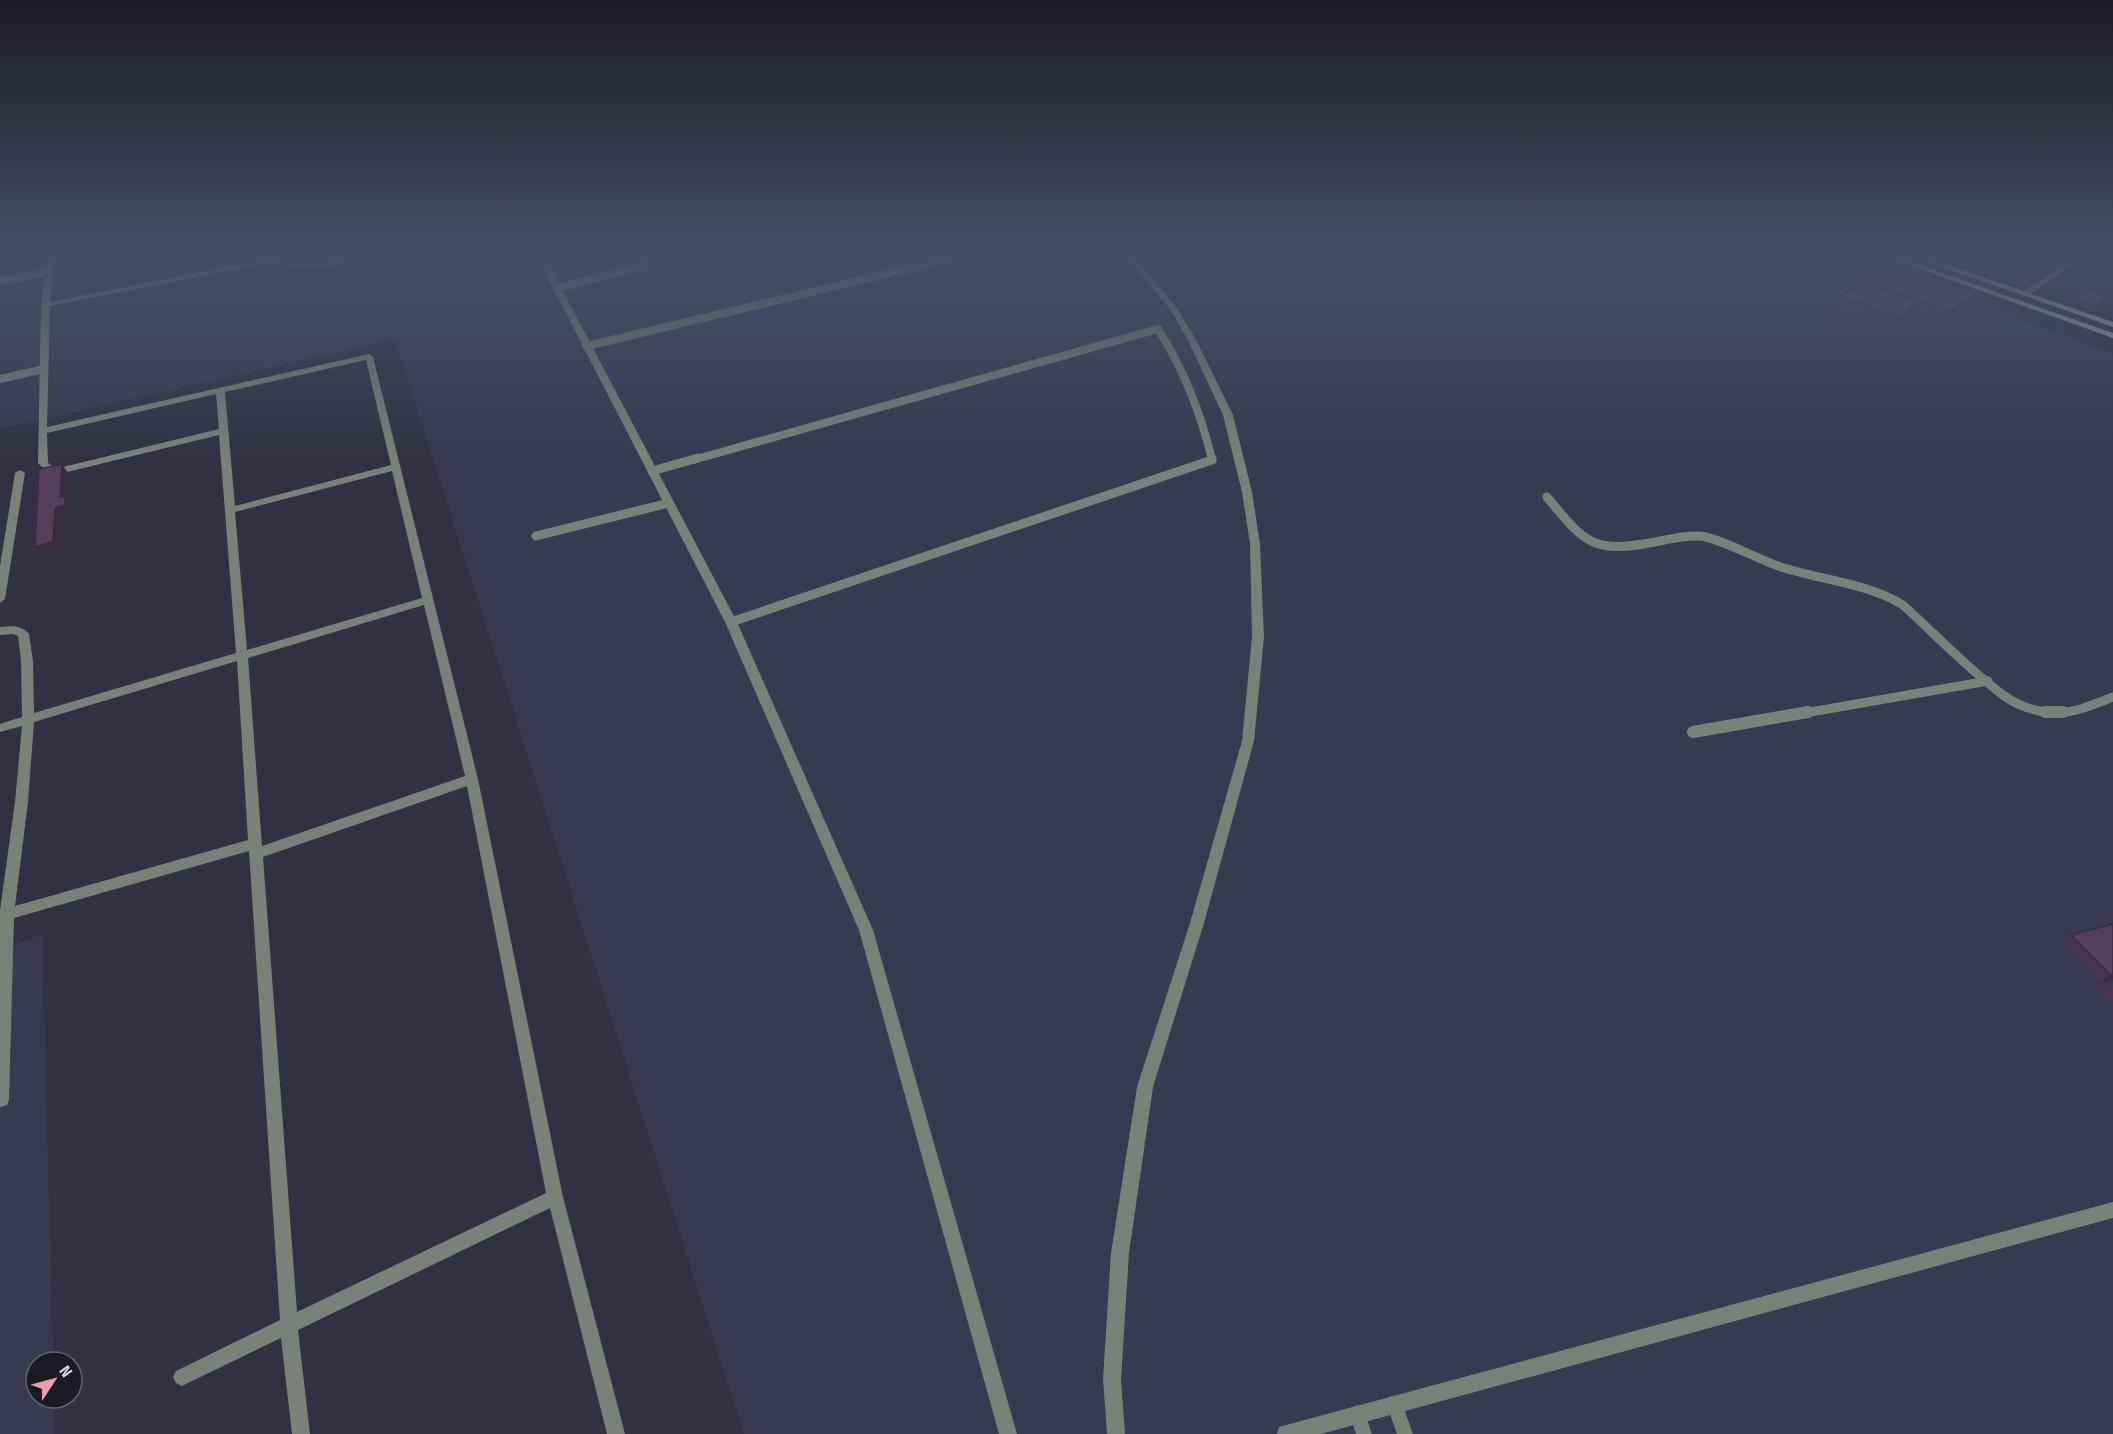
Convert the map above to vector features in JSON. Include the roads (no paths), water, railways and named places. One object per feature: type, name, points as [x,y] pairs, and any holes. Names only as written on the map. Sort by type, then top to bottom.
[{"type":"main road","points":[[2079,324],[2113,336]]},
{"type":"street","points":[[45,324],[43,463],[51,471],[80,467],[224,431]]},
{"type":"street","points":[[576,324],[731,622],[867,930],[1008,1434]]},
{"type":"street","points":[[1116,1434],[1112,1379],[1120,1253],[1145,1087],[1180,979],[1248,741],[1258,637],[1255,544],[1247,492],[1228,415],[1182,324]]},
{"type":"street","points":[[42,430],[369,357],[472,779],[555,1197],[616,1434]]},
{"type":"street","points":[[220,390],[242,654],[254,849],[290,1324],[301,1434]]},
{"type":"street","points":[[230,510],[396,467]]},
{"type":"street","points":[[0,599],[20,473]]},
{"type":"street","points":[[0,728],[428,600]]},
{"type":"street","points":[[0,631],[14,630],[23,634],[27,648],[28,718],[18,833],[4,915],[1,1100]]},
{"type":"street","points":[[4,915],[254,849],[472,779]]},
{"type":"street","points":[[182,1377],[555,1197]]},
{"type":"street","points":[[1286,1434],[2113,1210]]},
{"type":"lane","points":[[587,346],[679,324]]},
{"type":"lane","points":[[652,471],[1158,329],[1180,368],[1195,405],[1212,460],[731,622]]},
{"type":"lane","points":[[0,379],[44,369]]},
{"type":"lane","points":[[1547,498],[1580,534],[1597,545],[1618,546],[1689,535],[1702,536],[1781,567],[1887,596],[1903,605],[2004,696],[2042,712],[2058,714],[2077,710],[2113,697]]},
{"type":"lane","points":[[536,536],[669,503]]},
{"type":"lane","points":[[1693,732],[1988,681]]},
{"type":"lane","points":[[1394,1403],[1405,1434]]},
{"type":"lane","points":[[1357,1413],[1364,1434]]}]
